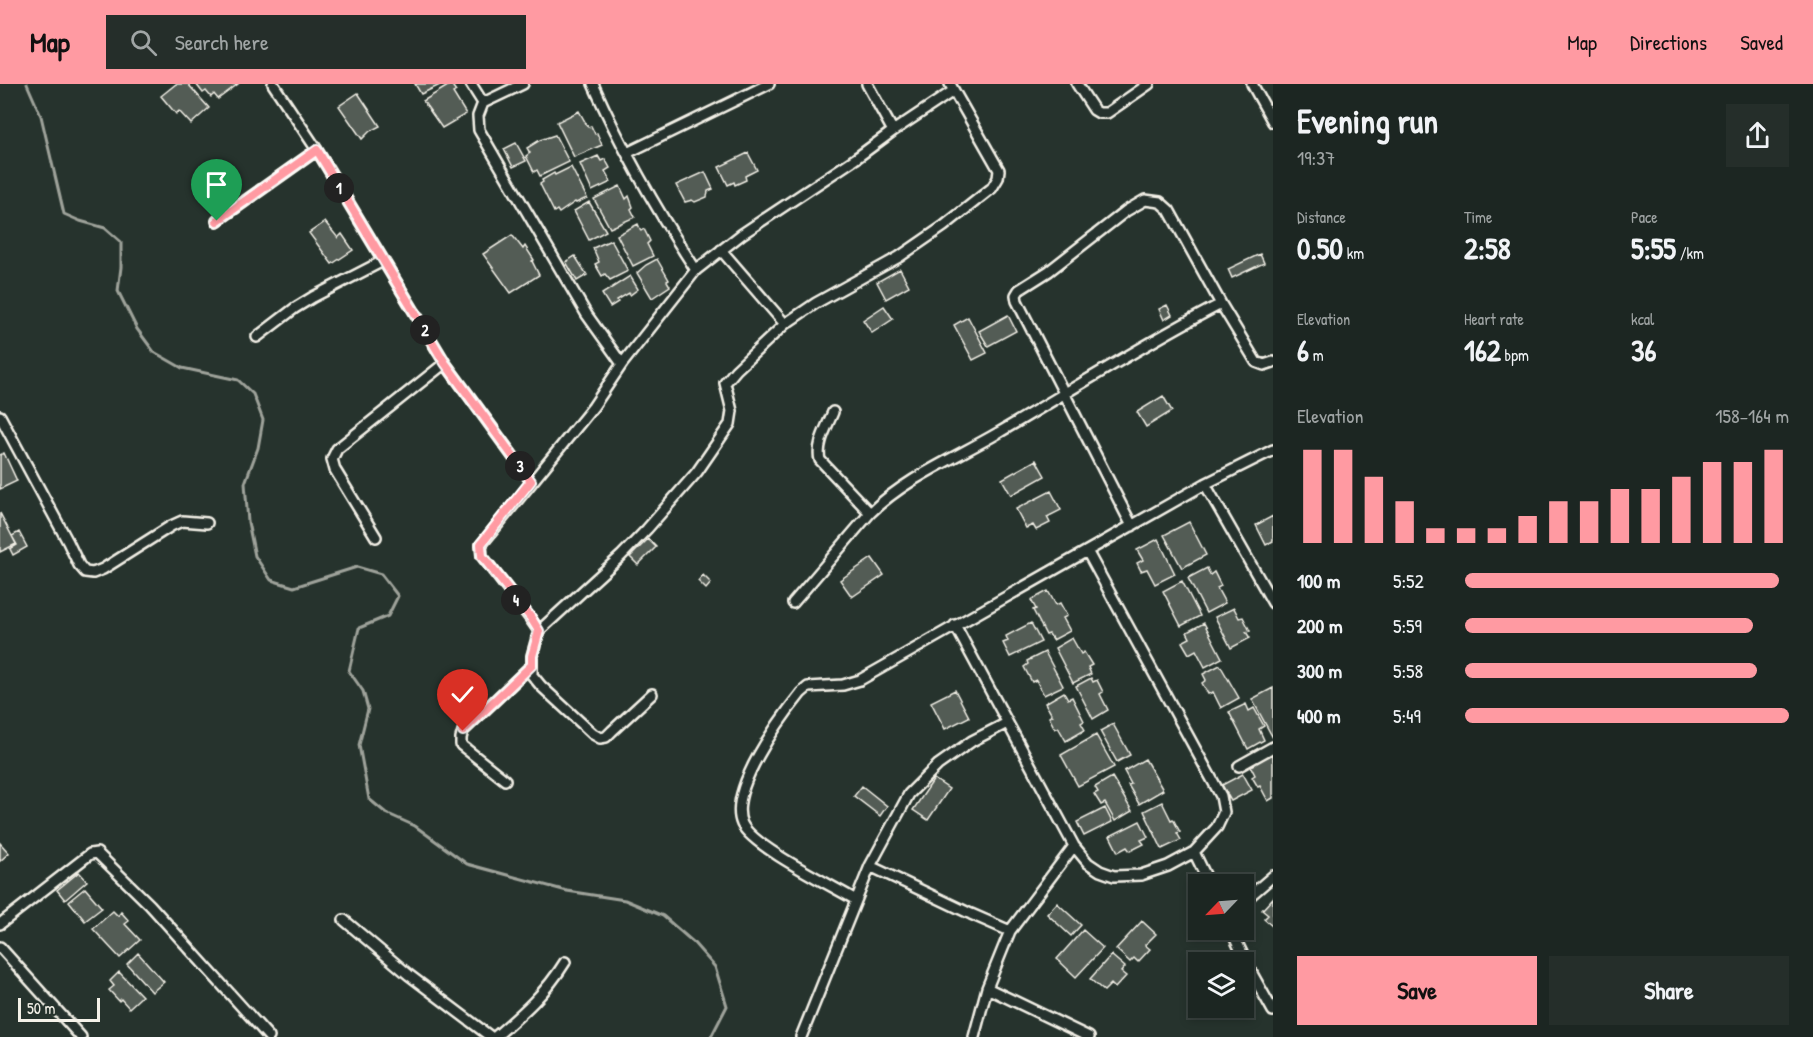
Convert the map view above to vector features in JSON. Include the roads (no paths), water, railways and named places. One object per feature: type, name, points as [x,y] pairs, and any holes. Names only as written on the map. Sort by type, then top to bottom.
[{"type":"street","points":[[273,84],[317,150],[445,363],[531,481]]},
{"type":"street","points":[[471,84],[483,104]]},
{"type":"street","points":[[523,84],[483,104],[478,116],[479,130],[587,315],[622,364]]},
{"type":"street","points":[[593,84],[664,222],[696,270]]},
{"type":"street","points":[[627,153],[769,84]]},
{"type":"street","points":[[867,84],[893,131]]},
{"type":"street","points":[[1077,84],[1094,110],[1107,113],[1149,84]]},
{"type":"street","points":[[1252,84],[1273,122]]},
{"type":"street","points":[[539,631],[482,556],[481,544],[593,407],[622,364],[696,270],[721,249],[855,159],[952,87],[999,170],[998,178],[992,188],[944,226],[899,256],[784,324],[726,380],[725,386],[732,411],[730,424],[697,472],[627,549],[539,631],[532,656],[532,675],[541,686],[600,738],[606,737],[652,694]]},
{"type":"street","points":[[217,221],[317,150]]},
{"type":"street","points":[[1132,526],[1017,302],[1016,295],[1019,290],[1049,272],[1126,211],[1145,200],[1160,202],[1169,210],[1256,362],[1264,365],[1273,362]]},
{"type":"street","points":[[721,249],[784,324]]},
{"type":"street","points":[[257,337],[313,297],[383,261]]},
{"type":"street","points":[[793,603],[870,513],[902,486],[962,454],[1180,325],[1221,304]]},
{"type":"street","points":[[376,537],[335,470],[332,459],[338,448],[445,363]]},
{"type":"street","points":[[833,412],[821,442],[820,460],[870,513]]},
{"type":"street","points":[[0,416],[68,542],[78,566],[85,572],[93,573],[103,569],[182,521],[207,523]]},
{"type":"street","points":[[856,900],[765,847],[747,832],[741,822],[740,810],[746,781],[767,740],[795,701],[808,687],[843,685],[860,680],[1205,484],[1273,450]]},
{"type":"street","points":[[1205,484],[1273,603]]},
{"type":"street","points":[[955,625],[1074,846],[1088,863],[1100,872],[1114,876],[1141,875],[1168,866],[1194,852],[1217,827],[1224,812],[1221,796],[1087,551]]},
{"type":"street","points":[[506,780],[461,745],[461,738],[463,731],[532,665]]},
{"type":"street","points":[[801,1037],[870,866],[909,794],[938,765],[972,741],[1007,723]]},
{"type":"street","points":[[1239,766],[1273,747]]},
{"type":"street","points":[[974,1037],[987,988],[1010,931],[1074,846]]},
{"type":"street","points":[[1194,852],[1205,874]]},
{"type":"street","points":[[0,924],[90,854],[97,853],[150,905],[269,1037]]},
{"type":"street","points":[[870,866],[1010,931]]},
{"type":"street","points":[[1254,892],[1273,876]]},
{"type":"street","points":[[344,920],[409,975],[493,1037],[525,1011],[554,981],[566,962]]},
{"type":"street","points":[[1236,940],[1273,1011]]},
{"type":"street","points":[[0,947],[81,1037]]},
{"type":"street","points":[[987,988],[1089,1037]]},
{"type":"waterway","points":[[27,84],[41,116],[64,214],[105,228],[121,242],[118,291],[137,329],[154,352],[182,368],[238,380],[253,394],[263,420],[258,448],[245,483],[248,522],[255,556],[271,580],[294,587],[357,567],[381,574],[398,596],[388,616],[359,628],[349,671],[363,691],[368,709],[359,745],[369,799],[386,813],[415,826],[467,864],[567,891],[625,900],[663,916],[693,942],[715,967],[727,1006],[711,1037]]}]
